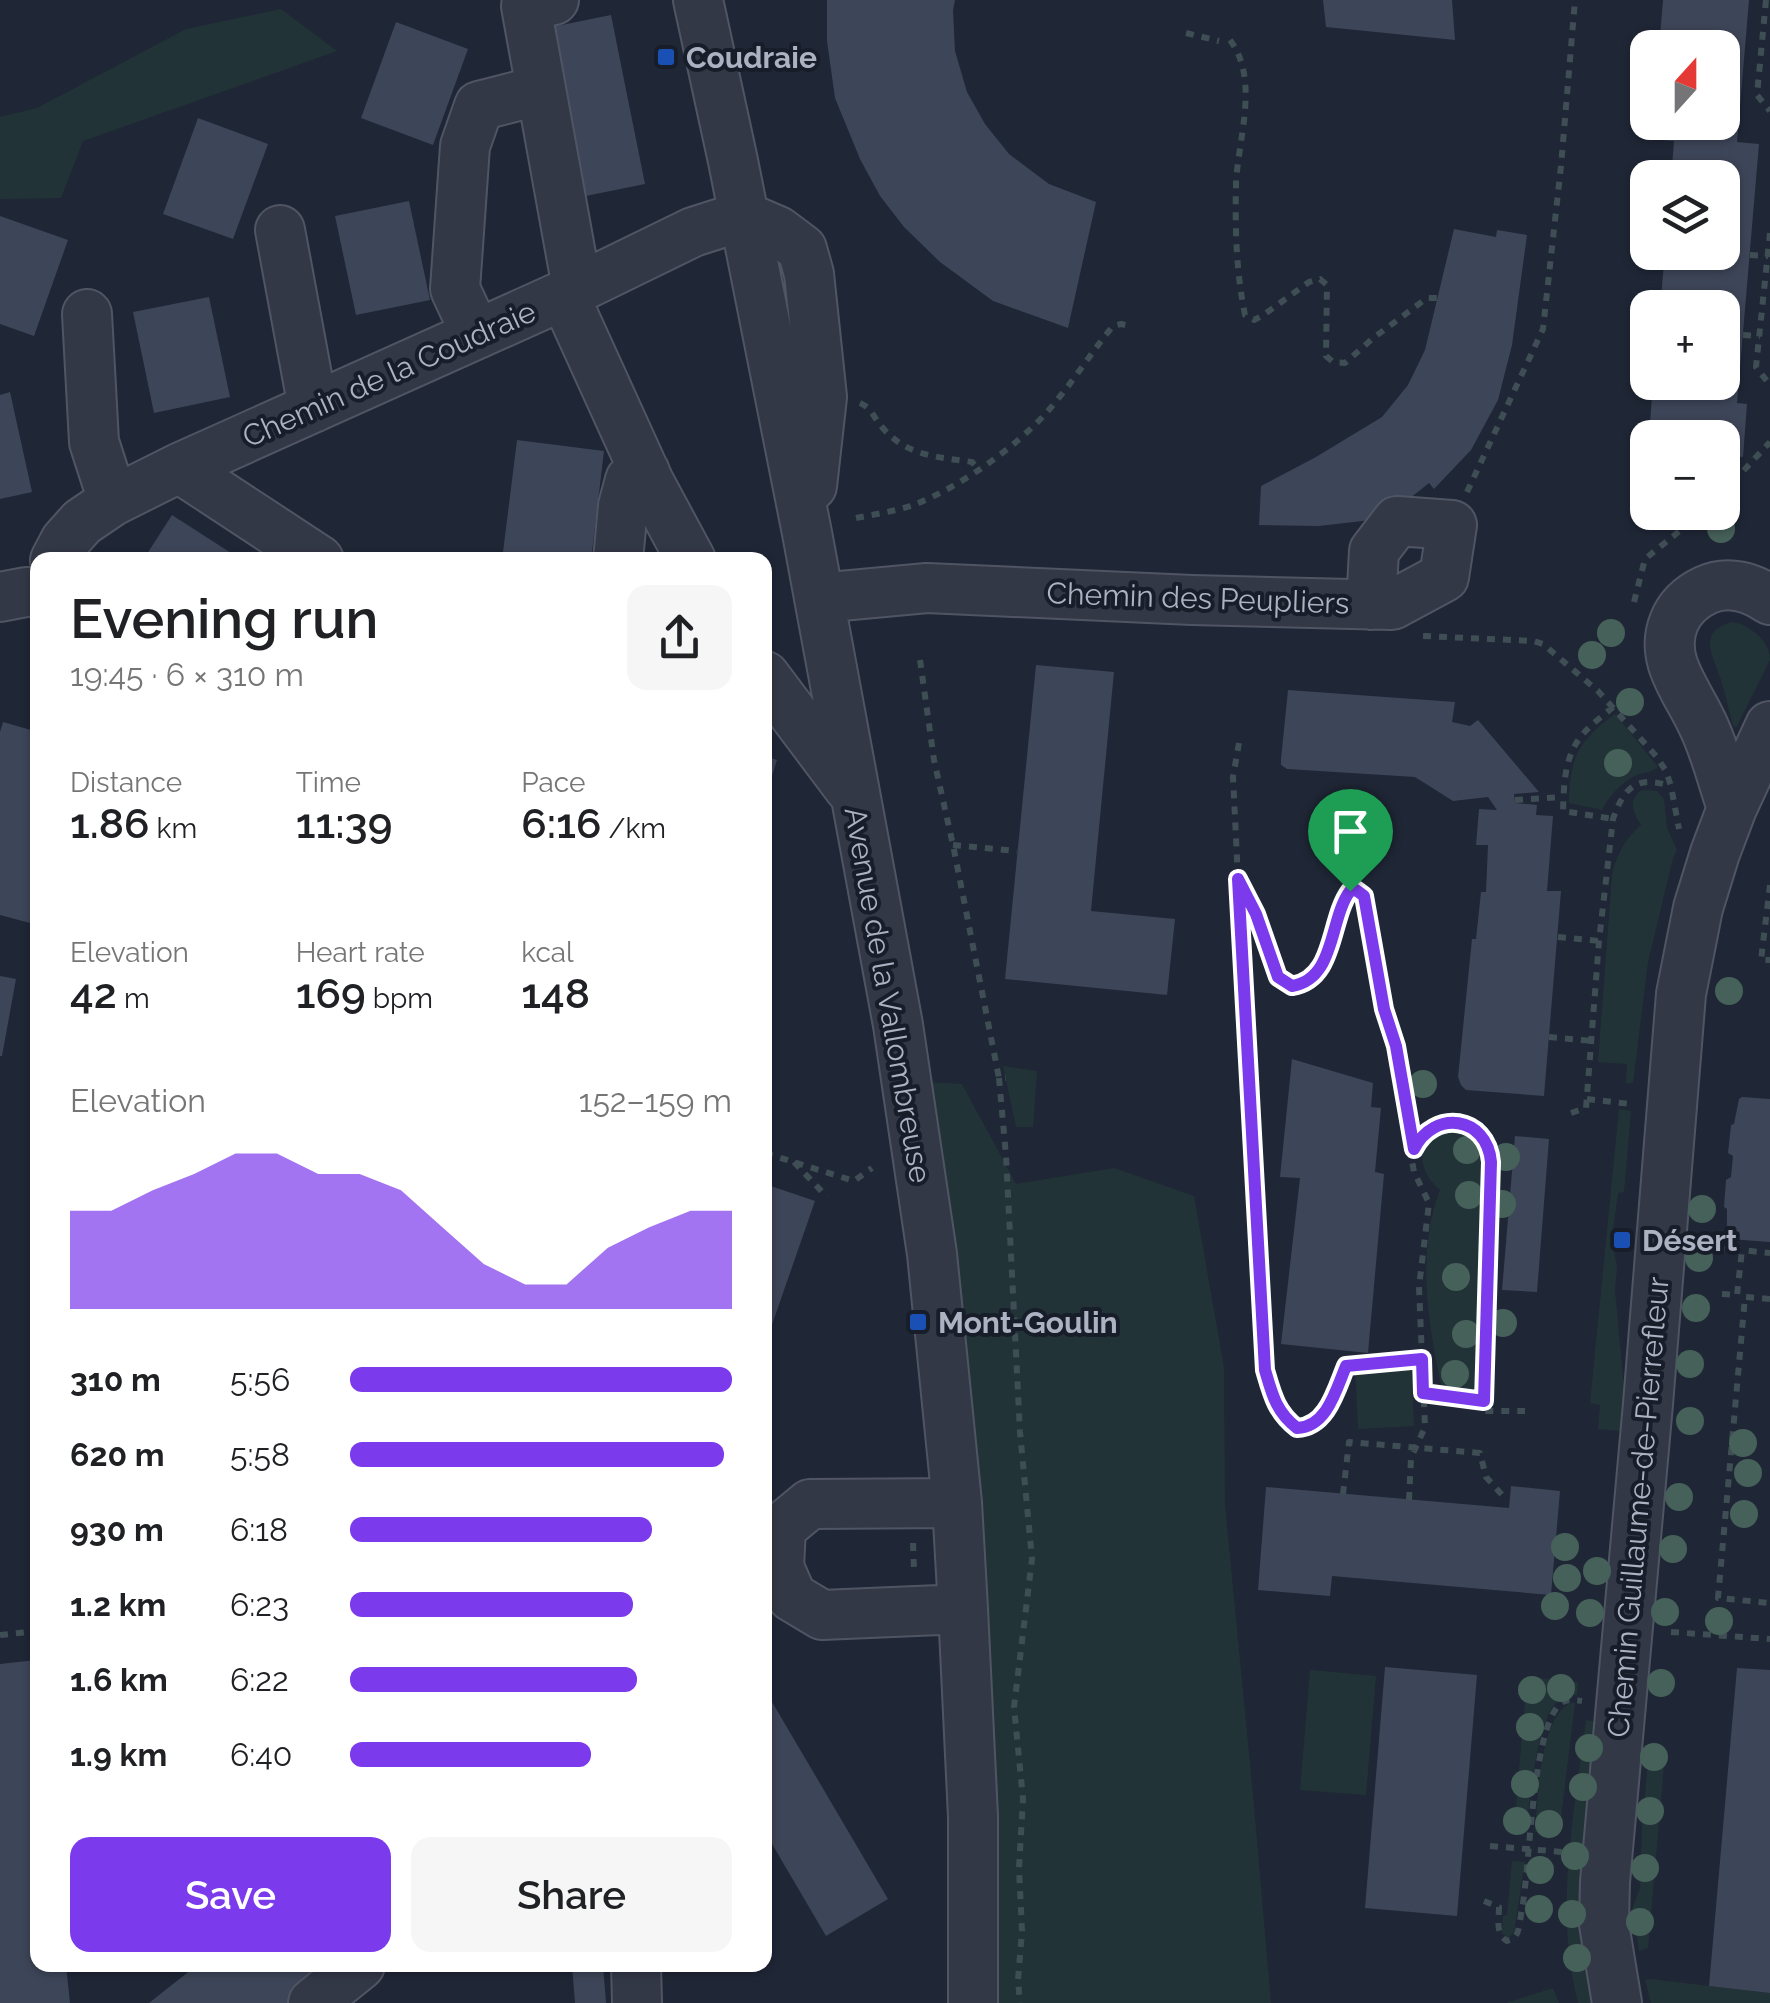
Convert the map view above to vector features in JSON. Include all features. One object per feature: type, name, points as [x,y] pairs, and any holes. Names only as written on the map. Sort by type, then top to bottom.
[{"type":"street","points":[[554,0],[526,6],[571,291],[645,472],[687,552]]},
{"type":"street","name":"Avenue de la Vallombreuse","points":[[698,0],[807,533],[898,1025],[927,1222],[957,1503],[964,1609],[973,1817],[973,2003]]},
{"type":"street","points":[[476,334],[456,289],[466,146],[478,106],[541,90]]},
{"type":"street","name":"Chemin de la Coudraie","points":[[59,552],[82,522],[113,501],[179,468],[693,232],[743,216]]},
{"type":"street","points":[[280,230],[313,408]]},
{"type":"street","points":[[87,314],[94,442],[113,501]]},
{"type":"street","points":[[179,468],[308,552]]},
{"type":"street","points":[[619,552],[630,480],[645,472]]},
{"type":"street","name":"Chemin des Peupliers","points":[[819,598],[936,588],[1370,605],[1392,605],[1444,577],[1452,525],[1398,521],[1374,551],[1370,605]]},
{"type":"street","name":"Chemin des Peupliers","points":[[936,588],[978,554],[1026,592]]},
{"type":"street","points":[[1732,808],[1702,723],[1672,664],[1670,633],[1684,606],[1712,587],[1740,586],[1770,600]]},
{"type":"street","points":[[0,598],[30,592]]},
{"type":"street","points":[[772,685],[854,795]]},
{"type":"street","name":"Chemin Guillaume-de-Pierrefleur","points":[[1616,2003],[1604,1924],[1605,1882],[1680,994],[1698,908],[1732,808],[1770,726]]},
{"type":"street","points":[[957,1503],[810,1504],[773,1529],[779,1568],[778,1598],[822,1615],[964,1609]]},
{"type":"street","points":[[313,2003],[351,1972]]},
{"type":"street","points":[[636,1972],[637,2003]]},
{"type":"path","points":[[1452,525],[1544,330],[1575,0]]},
{"type":"path","points":[[1766,0],[1757,95],[1770,111]]},
{"type":"path","points":[[1186,33],[1219,40]]},
{"type":"path","points":[[1230,40],[1239,52],[1244,76],[1236,179],[1236,255],[1245,315],[1254,320],[1309,282],[1320,279],[1327,285],[1326,356],[1333,362],[1346,363],[1427,298],[1438,298]]},
{"type":"path","points":[[1770,233],[1756,367],[1770,385]]},
{"type":"path","points":[[1750,255],[1768,256]]},
{"type":"path","points":[[856,518],[914,505],[978,469],[1045,414],[1112,326],[1130,326]]},
{"type":"path","points":[[1743,335],[1760,336]]},
{"type":"path","points":[[855,400],[869,407],[880,426],[900,444],[938,458],[972,462],[978,469]]},
{"type":"path","points":[[1740,474],[1770,442]]},
{"type":"path","points":[[1407,636],[1543,644],[1598,691],[1656,756],[1672,786],[1679,832],[1684,837]]},
{"type":"path","points":[[920,660],[934,760],[1002,1078],[1020,1432],[1032,1559],[1014,1707],[1023,1799],[1020,2003]]},
{"type":"path","points":[[1613,707],[1585,730],[1575,744],[1568,760],[1562,811],[1614,819]]},
{"type":"path","points":[[1239,744],[1233,776],[1238,879],[1265,1370],[1275,1404],[1297,1428],[1313,1425],[1322,1418],[1346,1366],[1422,1359]]},
{"type":"path","points":[[1571,1113],[1586,1108],[1600,942],[1618,804],[1638,783],[1654,780],[1672,786]]},
{"type":"path","points":[[1515,800],[1564,797]]},
{"type":"path","points":[[953,845],[1018,851]]},
{"type":"path","points":[[1238,879],[1256,914],[1278,977],[1292,986],[1310,982],[1315,976],[1334,938],[1350,891],[1364,896],[1384,1009],[1396,1046],[1414,1149],[1414,1172],[1429,1203],[1420,1287],[1426,1427],[1411,1458],[1409,1500]]},
{"type":"path","points":[[1770,885],[1761,960],[1770,960]]},
{"type":"path","points":[[1558,937],[1600,942]]},
{"type":"path","points":[[1549,1037],[1593,1041]]},
{"type":"path","points":[[1587,1099],[1619,1103]]},
{"type":"path","points":[[1414,1149],[1434,1126],[1454,1123],[1474,1129],[1490,1152],[1484,1411],[1526,1411]]},
{"type":"path","points":[[772,1154],[854,1180],[872,1168]]},
{"type":"path","points":[[794,1161],[827,1197]]},
{"type":"path","points":[[1684,1244],[1770,1253]]},
{"type":"path","points":[[1722,1294],[1737,1295],[1742,1250]]},
{"type":"path","points":[[1770,1299],[1745,1297],[1718,1598],[1770,1603]]},
{"type":"path","points":[[1423,1393],[1484,1401]]},
{"type":"path","points":[[1344,1494],[1348,1442],[1480,1454],[1486,1477],[1504,1497]]},
{"type":"path","points":[[0,1635],[30,1631]]},
{"type":"path","points":[[1670,1632],[1770,1639]]},
{"type":"path","points":[[1484,1900],[1500,1907],[1498,1929],[1501,1937],[1512,1940],[1524,1898],[1538,1770],[1549,1726],[1565,1700],[1582,1701]]},
{"type":"path","points":[[1490,1846],[1563,1852]]},
{"type":"shaded area","points":[[281,9],[337,51],[83,141],[61,198],[0,199],[0,117],[37,108],[186,29]]},
{"type":"shaded area","points":[[1733,622],[1758,635],[1770,660],[1736,728],[1710,646],[1714,632]]},
{"type":"shaded area","points":[[1615,714],[1658,767],[1624,783],[1602,810],[1569,803],[1571,773],[1578,751]]},
{"type":"shaded area","points":[[1642,790],[1657,791],[1664,799],[1667,828],[1677,850],[1648,962],[1633,1083],[1626,1083],[1627,1064],[1598,1062],[1612,876],[1622,848],[1641,825],[1633,802]]},
{"type":"shaded area","points":[[1003,1066],[1037,1071],[1033,1127],[1016,1127]]},
{"type":"shaded area","points":[[926,1082],[962,1084],[1016,1184],[1114,1168],[1194,1196],[1224,1368],[1225,1505],[1271,2003],[994,2003]]},
{"type":"shaded area","points":[[1619,1109],[1631,1111],[1624,1192],[1618,1193],[1612,1238],[1624,1388],[1621,1431],[1598,1429],[1600,1405],[1590,1403]]},
{"type":"shaded area","points":[[1452,1129],[1473,1137],[1485,1158],[1476,1391],[1441,1385],[1429,1312],[1428,1238],[1440,1190],[1426,1173],[1423,1154],[1431,1139]]},
{"type":"shaded area","points":[[1411,1363],[1414,1426],[1358,1429],[1355,1365]]},
{"type":"shaded area","points":[[1310,1670],[1376,1676],[1366,1795],[1300,1790]]},
{"type":"shaded area","points":[[1527,1677],[1578,1682],[1577,1695],[1561,1698],[1546,1722],[1526,1831],[1514,1830]]},
{"type":"shaded area","points":[[1575,1703],[1559,1834],[1535,1832],[1546,1742],[1560,1712]]},
{"type":"shaded area","points":[[1586,1720],[1601,1722],[1582,1898],[1582,1933],[1593,2003],[1578,2003],[1567,1932],[1567,1897]]},
{"type":"shaded area","points":[[1649,1752],[1665,1754],[1648,1948],[1639,1951],[1636,1928],[1625,1927],[1640,1888]]},
{"type":"shaded area","points":[[1512,1861],[1525,1862],[1514,1932],[1508,1938],[1502,1933]]},
{"type":"shaded area","points":[[1645,1980],[1770,1993],[1770,2003],[1651,2003]]},
{"type":"shaded area","points":[[1553,1988],[1559,2003],[1506,2003]]},
{"type":"building","points":[[827,0],[955,0],[955,51],[967,92],[985,124],[1009,154],[1049,184],[1096,202],[1068,328],[993,301],[940,262],[904,227],[880,196],[835,98],[827,41]]},
{"type":"building","points":[[1323,0],[1452,0],[1455,40],[1326,27]]},
{"type":"building","points":[[1663,0],[1749,0],[1740,106],[1740,30],[1660,30]]},
{"type":"building","points":[[611,15],[645,184],[571,199],[537,30]]},
{"type":"building","points":[[396,22],[468,49],[433,145],[361,118]]},
{"type":"building","points":[[198,118],[268,144],[233,239],[163,214]]},
{"type":"building","points":[[1662,140],[1737,140],[1759,144],[1740,368],[1740,290],[1662,290],[1663,270],[1740,270],[1740,160],[1672,160],[1674,141]]},
{"type":"building","points":[[409,201],[430,300],[356,315],[335,216]]},
{"type":"building","points":[[0,216],[68,240],[34,336],[0,324]]},
{"type":"building","points":[[1454,229],[1496,237],[1497,230],[1527,235],[1512,345],[1498,400],[1471,450],[1434,489],[1429,483],[1404,503],[1371,520],[1319,526],[1259,525],[1261,486],[1382,417],[1408,385],[1425,350]]},
{"type":"building","points":[[209,297],[230,397],[154,413],[133,312]]},
{"type":"building","points":[[10,392],[32,492],[0,499],[0,395]]},
{"type":"building","points":[[1652,400],[1737,400],[1747,404],[1743,457],[1740,420],[1650,420]]},
{"type":"building","points":[[517,440],[604,451],[592,552],[503,552]]},
{"type":"building","points":[[172,515],[230,552],[148,552]]},
{"type":"building","points":[[1036,665],[1114,672],[1091,911],[1175,919],[1167,995],[1005,979]]},
{"type":"building","points":[[1288,690],[1455,702],[1452,722],[1470,726],[1478,720],[1539,792],[1514,794],[1515,803],[1537,805],[1536,815],[1553,816],[1547,891],[1561,891],[1544,1096],[1466,1090],[1458,1077],[1472,939],[1476,939],[1481,892],[1486,892],[1488,845],[1476,845],[1479,809],[1497,810],[1488,797],[1453,801],[1415,777],[1287,769],[1281,765],[1281,759]]},
{"type":"building","points":[[3,722],[30,730],[30,923],[0,915]]},
{"type":"building","points":[[0,976],[16,979],[2,1056],[0,1056]]},
{"type":"building","points":[[1292,1059],[1373,1083],[1371,1107],[1381,1108],[1375,1172],[1384,1174],[1368,1353],[1281,1344],[1300,1178],[1280,1177]]},
{"type":"building","points":[[1742,1097],[1770,1099],[1770,1242],[1729,1239],[1727,1235],[1724,1207],[1733,1156],[1728,1153],[1731,1125]]},
{"type":"building","points":[[1515,1136],[1549,1139],[1537,1292],[1502,1290]]},
{"type":"building","points":[[772,1186],[815,1201],[772,1325]]},
{"type":"building","points":[[1511,1486],[1560,1491],[1551,1595],[1332,1576],[1330,1596],[1258,1590],[1266,1487],[1509,1508]]},
{"type":"building","points":[[30,1661],[30,1972],[67,1972],[70,2003],[0,2003],[0,1664]]},
{"type":"building","points":[[1385,1667],[1477,1675],[1457,1916],[1365,1908]]},
{"type":"building","points":[[1737,1668],[1770,1670],[1770,1993],[1709,1986]]},
{"type":"building","points":[[772,1702],[888,1899],[826,1936],[772,1844]]},
{"type":"building","points":[[188,1972],[325,1972],[287,2003],[149,2003]]},
{"type":"building","points":[[573,1972],[604,1972],[606,2003],[575,2003]]},
{"type":"place","name":"Coudraie","points":[[666,57]]},
{"type":"place","name":"Désert","points":[[1622,1240]]},
{"type":"place","name":"Mont-Goulin","points":[[918,1322]]},
{"type":"route","points":[[1238,879],[1256,914],[1278,977],[1292,986],[1310,982],[1315,976],[1334,938],[1350,891],[1364,896],[1367,906],[1414,1149],[1434,1126],[1454,1123],[1474,1129],[1490,1152],[1484,1401],[1423,1393],[1422,1359],[1346,1366],[1322,1418],[1313,1425],[1297,1428],[1275,1404],[1265,1370],[1238,879]]}]
